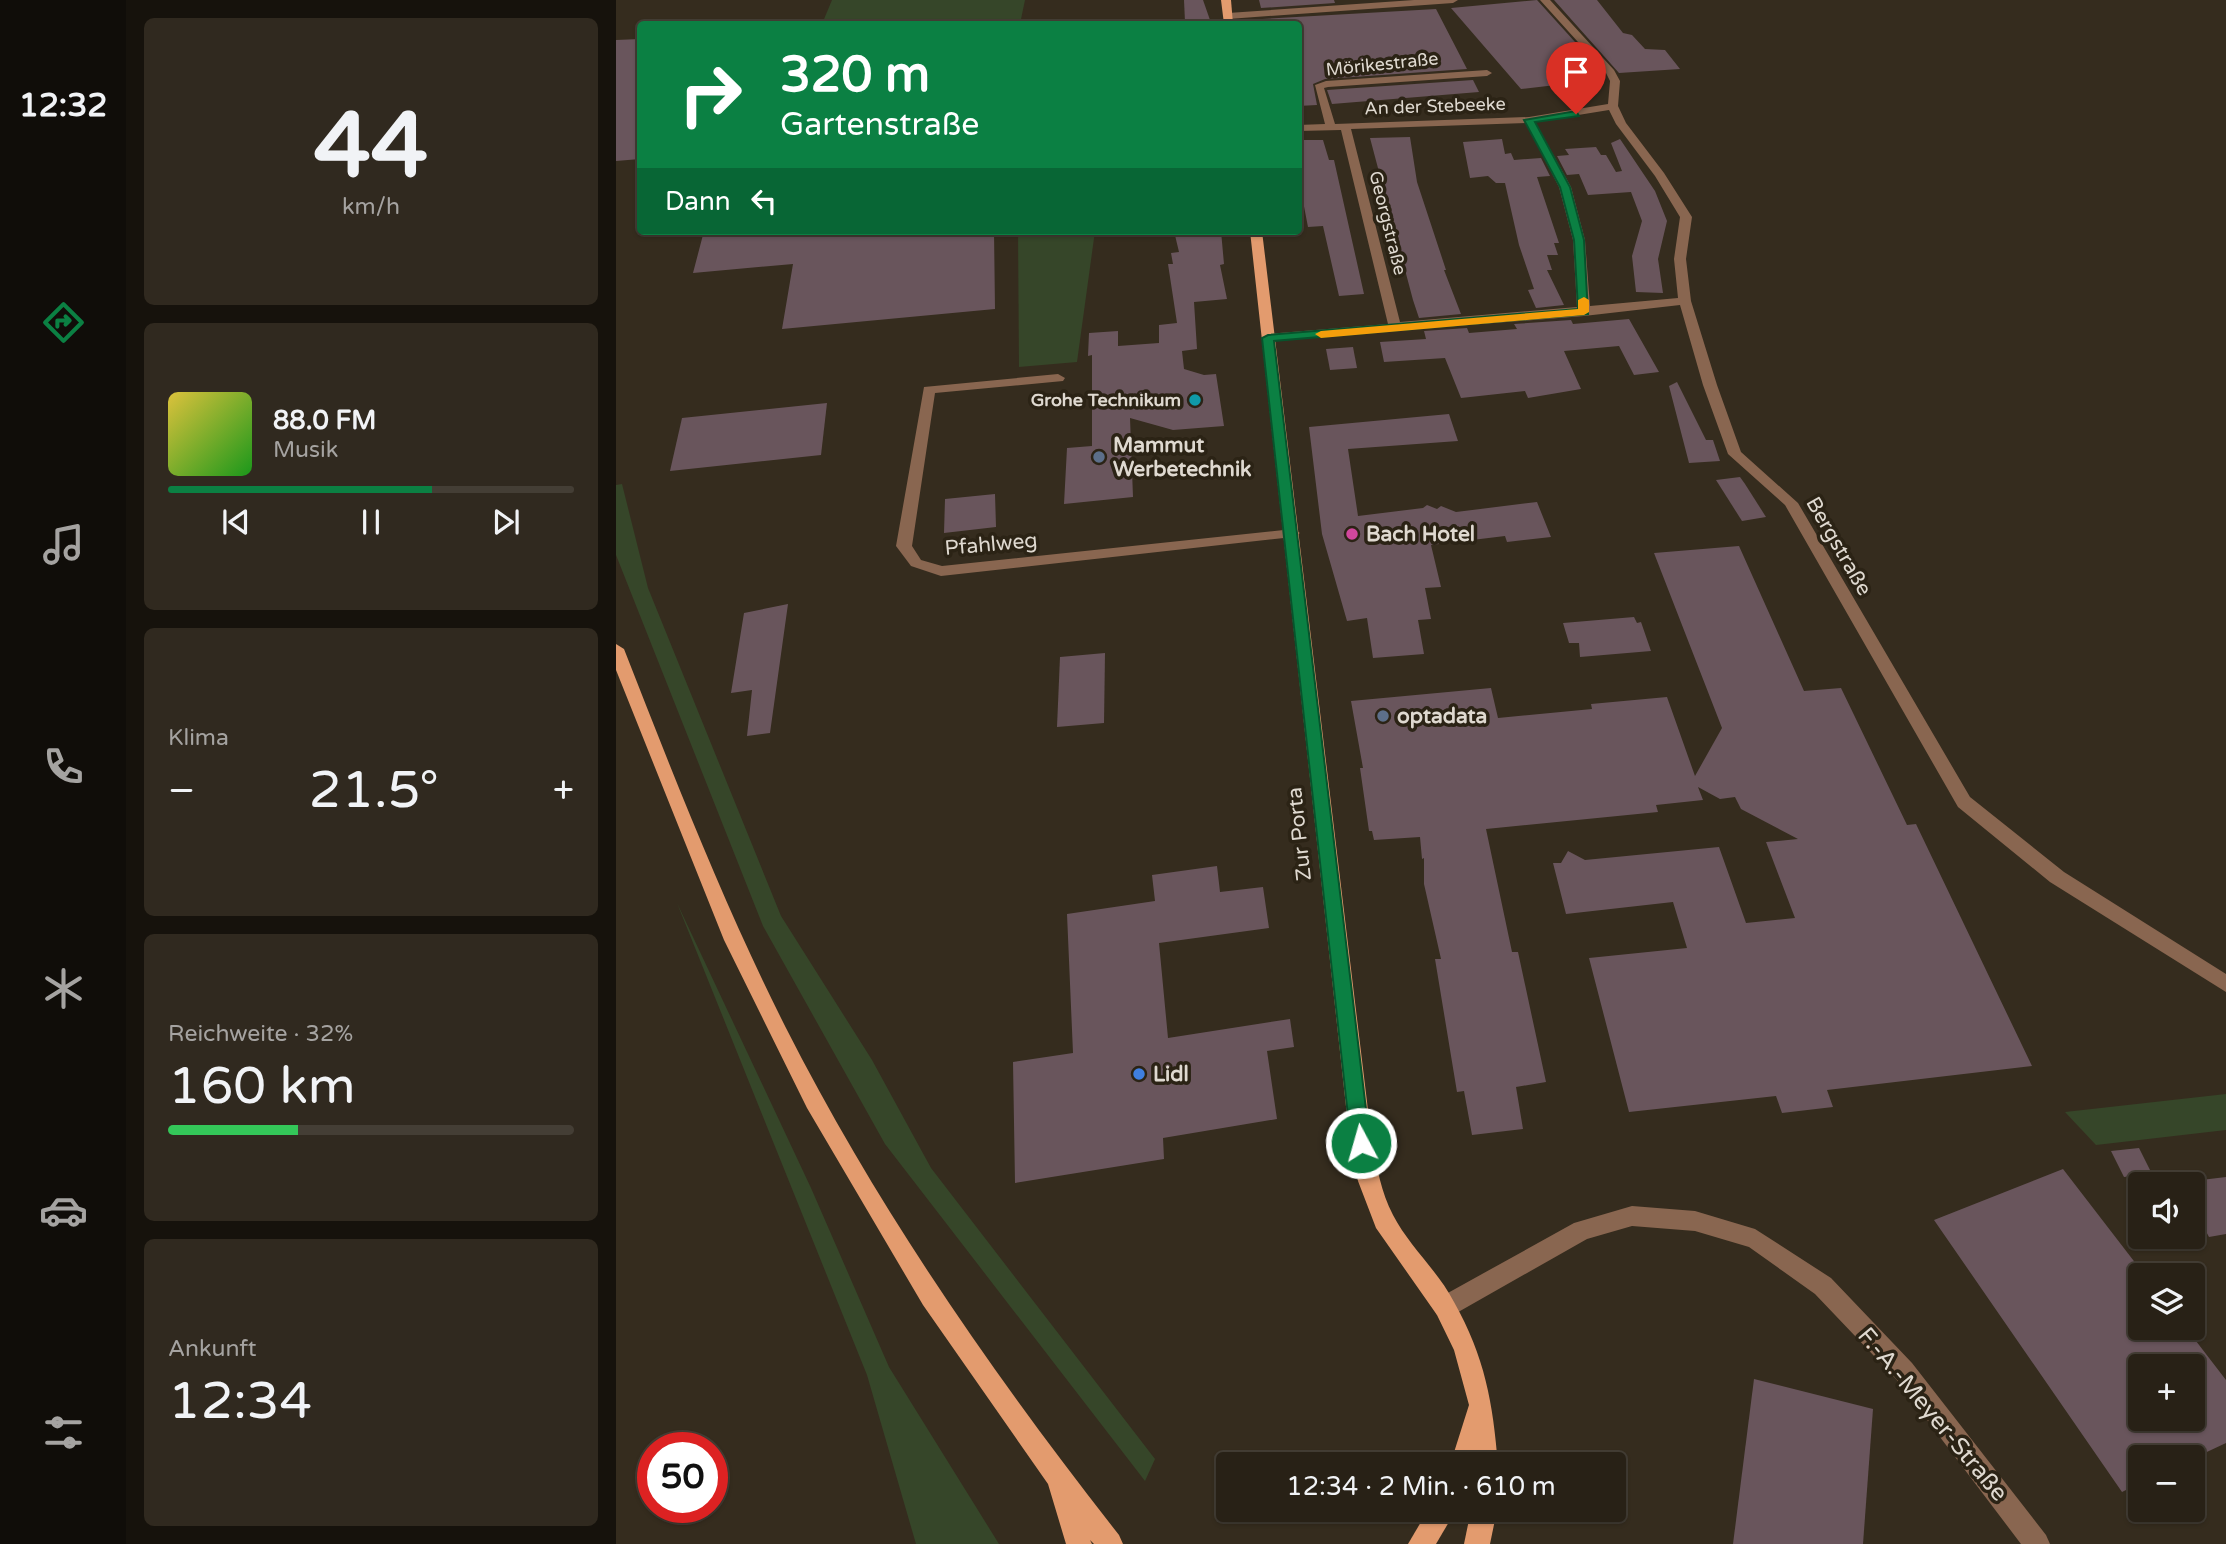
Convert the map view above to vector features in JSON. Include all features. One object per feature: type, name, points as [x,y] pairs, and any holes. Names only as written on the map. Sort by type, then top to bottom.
[{"type":"main road","points":[[1226,0],[1228,20]]},
{"type":"main road","name":"Zur Porta","points":[[1256,235],[1293,533],[1361,1143],[1369,1181],[1384,1221],[1445,1307],[1465,1348],[1481,1404],[1485,1452]]},
{"type":"main road","points":[[616,649],[684,826],[780,1035],[832,1132],[922,1284],[1054,1474],[1110,1544]]},
{"type":"main road","points":[[1466,1452],[1481,1404]]},
{"type":"main road","points":[[1054,1474],[1079,1544]]},
{"type":"main road","points":[[1421,1544],[1435,1522]]},
{"type":"main road","points":[[1478,1544],[1483,1522]]},
{"type":"street","points":[[1228,20],[1453,0]]},
{"type":"street","name":"Bergstraße","points":[[1545,0],[1611,72],[1615,81],[1613,106],[1621,124],[1660,175],[1686,216],[1680,259],[1685,301],[1710,385],[1735,454],[1791,503],[1964,802],[1994,831],[2062,881],[2226,984]]},
{"type":"street","name":"Mörikestraße","points":[[1331,127],[1319,87],[1326,84],[1488,74]]},
{"type":"street","name":"An der Stebeeke","points":[[1302,128],[1529,120],[1613,106]]},
{"type":"street","points":[[1529,120],[1565,187],[1579,240],[1584,312]]},
{"type":"street","name":"Georgstraße","points":[[1345,126],[1395,328]]},
{"type":"street","points":[[1268,338],[1685,301]]},
{"type":"street","name":"Pfahlweg","points":[[1058,378],[929,390],[904,547],[916,563],[941,571],[1293,533]]},
{"type":"street","name":"F.-A.-Meyer-Straße","points":[[1445,1307],[1582,1230],[1632,1216],[1695,1221],[1755,1239],[1823,1286],[1904,1371],[2037,1544]]},
{"type":"green space","points":[[832,0],[1025,0],[1021,21],[823,21]]},
{"type":"green space","points":[[1018,235],[1094,235],[1077,362],[1019,367]]},
{"type":"green space","points":[[622,484],[648,588],[781,916],[872,1060],[931,1168],[1155,1459],[1145,1481],[885,1144],[763,926],[616,555],[616,485]]},
{"type":"green space","points":[[677,903],[811,1188],[889,1367],[999,1544],[916,1544],[867,1375]]},
{"type":"green space","points":[[2226,1094],[2226,1130],[2096,1145],[2065,1112]]},
{"type":"building","points":[[1184,0],[1203,0],[1210,20],[1185,21]]},
{"type":"building","points":[[1259,0],[1334,0],[1335,3],[1261,8]]},
{"type":"building","points":[[1537,0],[1604,74],[1583,76],[1595,92],[1562,93],[1556,85],[1521,89],[1451,8]]},
{"type":"building","points":[[1554,0],[1597,0],[1623,33],[1632,35],[1645,49],[1665,50],[1680,69],[1619,73]]},
{"type":"building","points":[[1436,9],[1467,69],[1325,79],[1313,84],[1317,105],[1302,106],[1302,21],[1262,19]]},
{"type":"building","points":[[637,39],[637,159],[616,161],[616,40]]},
{"type":"building","points":[[1473,80],[1479,92],[1332,104],[1327,90]]},
{"type":"building","points":[[1410,137],[1417,182],[1444,270],[1461,314],[1419,318],[1413,300],[1370,138]]},
{"type":"building","points":[[1502,139],[1505,154],[1511,153],[1514,160],[1541,158],[1550,176],[1537,177],[1559,243],[1554,243],[1558,255],[1547,255],[1552,270],[1547,270],[1564,305],[1536,308],[1528,290],[1534,289],[1519,245],[1505,183],[1496,183],[1488,176],[1470,178],[1463,142]]},
{"type":"building","points":[[1620,139],[1655,191],[1667,221],[1658,259],[1663,293],[1636,292],[1632,256],[1642,221],[1631,192],[1588,195],[1579,174],[1567,175],[1557,156],[1569,155],[1565,149],[1596,147],[1601,155],[1606,155],[1616,172],[1622,171],[1611,143]]},
{"type":"building","points":[[1302,140],[1323,140],[1329,160],[1334,160],[1364,294],[1339,296],[1323,226],[1308,227],[1302,196]]},
{"type":"building","points":[[703,235],[994,235],[995,309],[782,329],[793,264],[693,273]]},
{"type":"building","points":[[1175,235],[1221,235],[1224,264],[1220,265],[1227,299],[1194,302],[1197,349],[1182,351],[1184,369],[1204,375],[1216,374],[1224,426],[1173,430],[1130,418],[1133,497],[1064,504],[1067,448],[1092,446],[1092,355],[1088,356],[1089,333],[1118,331],[1118,346],[1159,343],[1159,325],[1177,323],[1168,264],[1173,264],[1171,253],[1179,252]]},
{"type":"building","points":[[1629,319],[1659,372],[1634,375],[1619,346],[1564,351],[1581,389],[1528,398],[1525,391],[1461,398],[1445,358],[1384,362],[1380,342],[1426,339],[1424,331],[1467,328],[1469,333],[1517,329],[1514,324],[1571,320],[1573,324]]},
{"type":"building","points":[[1353,347],[1357,368],[1330,370],[1326,349]]},
{"type":"building","points":[[1677,382],[1706,440],[1713,440],[1720,461],[1689,463],[1669,386]]},
{"type":"building","points":[[827,403],[821,455],[670,471],[682,418]]},
{"type":"building","points":[[1449,414],[1458,441],[1348,449],[1358,516],[1423,508],[1427,505],[1437,509],[1441,506],[1456,512],[1537,502],[1551,537],[1507,542],[1505,536],[1431,545],[1441,587],[1425,588],[1431,619],[1418,620],[1424,654],[1373,658],[1367,618],[1347,621],[1322,534],[1309,427]]},
{"type":"building","points":[[1740,477],[1766,517],[1742,521],[1716,480]]},
{"type":"building","points":[[995,494],[996,527],[944,533],[945,499]]},
{"type":"building","points":[[1739,546],[1804,691],[1841,688],[1907,825],[1916,824],[2032,1066],[1827,1090],[1833,1107],[1782,1113],[1776,1096],[1629,1112],[1589,958],[1687,948],[1673,902],[1566,914],[1553,863],[1561,863],[1568,851],[1585,860],[1719,847],[1746,923],[1795,918],[1766,842],[1798,839],[1741,809],[1735,797],[1720,799],[1698,787],[1703,800],[1656,805],[1658,812],[1486,829],[1512,952],[1518,952],[1546,1082],[1516,1087],[1523,1129],[1472,1135],[1464,1091],[1457,1092],[1435,959],[1441,959],[1424,884],[1424,858],[1422,859],[1420,837],[1374,840],[1372,831],[1369,831],[1360,768],[1363,768],[1351,701],[1491,688],[1498,718],[1592,709],[1591,704],[1667,697],[1695,776],[1722,728],[1654,553]]},
{"type":"building","points":[[788,604],[770,733],[747,736],[752,690],[731,693],[744,613]]},
{"type":"building","points":[[1634,617],[1637,623],[1641,622],[1651,651],[1580,657],[1579,643],[1569,643],[1563,623]]},
{"type":"building","points":[[1105,653],[1104,723],[1057,727],[1060,657]]},
{"type":"building","points":[[1217,866],[1220,892],[1263,887],[1269,928],[1159,943],[1168,1038],[1290,1019],[1294,1047],[1267,1051],[1277,1119],[1163,1138],[1164,1159],[1015,1183],[1013,1062],[1073,1053],[1067,914],[1155,901],[1152,875]]},
{"type":"building","points":[[2139,1148],[2151,1172],[2128,1172],[2128,1177],[2124,1177],[2111,1151]]},
{"type":"building","points":[[2063,1169],[2135,1263],[2128,1263],[2128,1340],[2195,1340],[2226,1380],[2226,1443],[2205,1453],[2205,1445],[2128,1445],[2128,1489],[2122,1492],[1934,1220]]},
{"type":"building","points":[[2226,1177],[2226,1234],[2209,1237],[2205,1230],[2205,1180]]},
{"type":"building","points":[[1754,1379],[1873,1409],[1863,1544],[1733,1544]]},
{"type":"slow traffic","points":[[1321,334],[1584,312],[1584,300]]},
{"type":"place","name":"Grohe Technikum","points":[[1195,400]]},
{"type":"place","name":"Mammut Werbetechnik","points":[[1099,457]]},
{"type":"place","name":"Bach Hotel","points":[[1352,534]]},
{"type":"place","name":"optadata","points":[[1383,716]]},
{"type":"place","name":"Lidl","points":[[1139,1074]]},
{"type":"route","points":[[1361,1143],[1293,533],[1268,338],[1584,312],[1579,240],[1565,187],[1529,120],[1576,114]]}]
